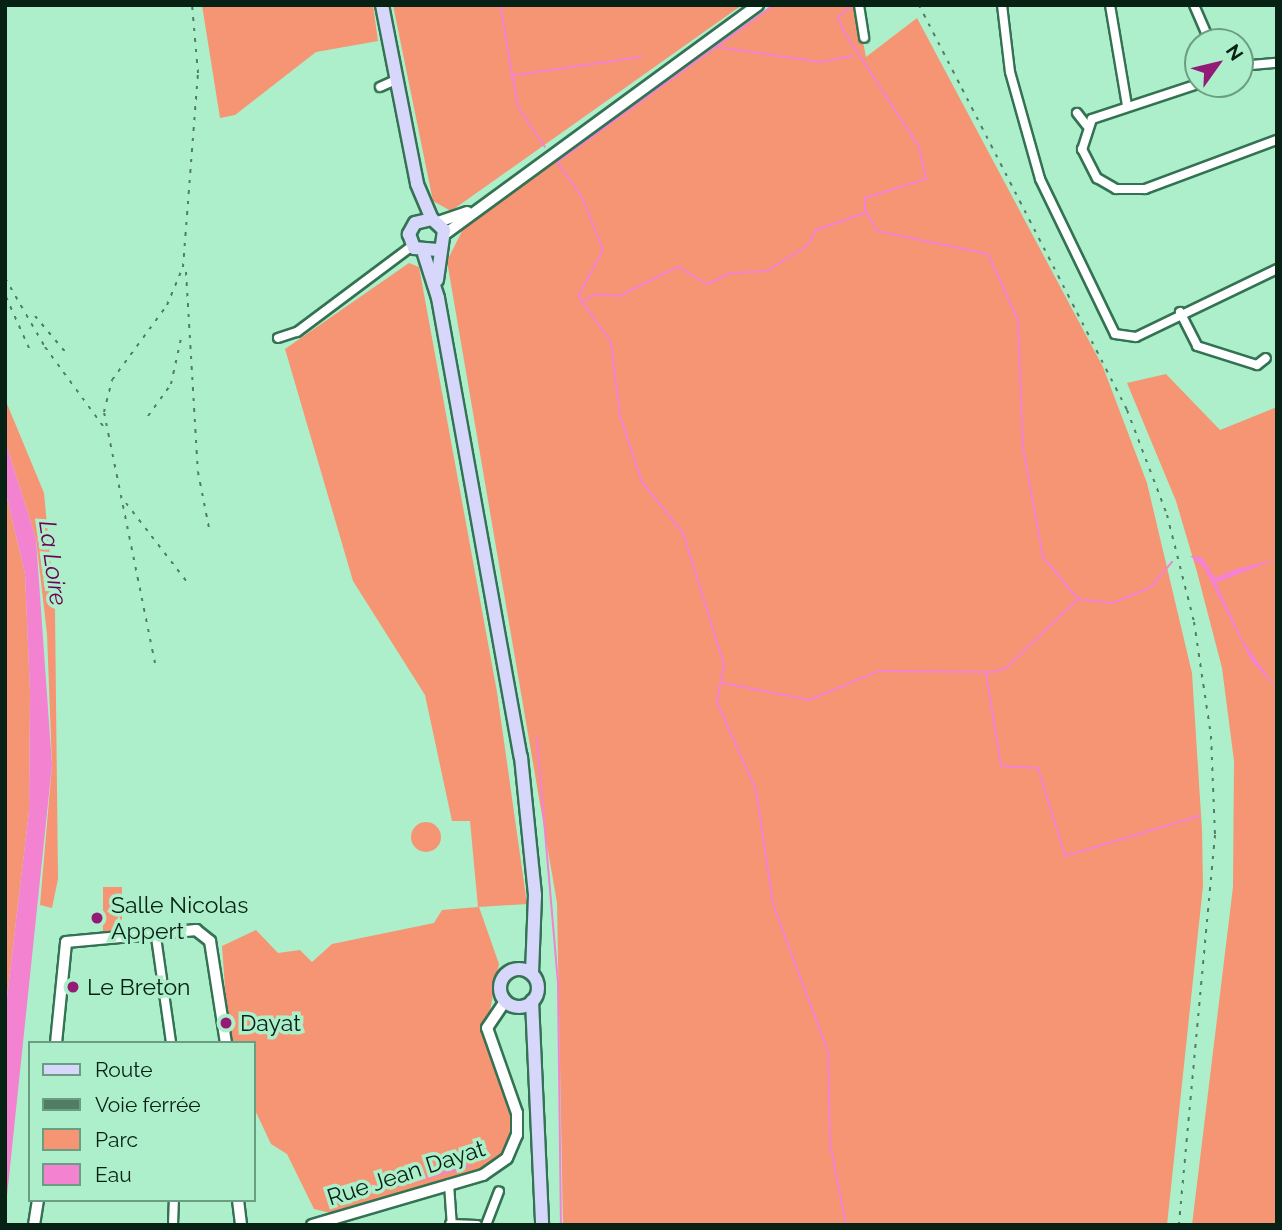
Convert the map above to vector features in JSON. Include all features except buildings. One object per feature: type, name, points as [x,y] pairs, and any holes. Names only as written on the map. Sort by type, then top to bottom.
[{"type":"main road","points":[[382,5],[417,184],[412,246],[424,254],[438,298],[521,757],[535,895],[532,974],[537,986],[532,1001],[542,1225]]},
{"type":"main road","points":[[417,184],[438,225],[438,298]]},
{"type":"main road","points":[[415,223],[438,225]]},
{"type":"main road","points":[[424,254],[438,250]]},
{"type":"main road","points":[[532,941],[515,969],[500,982],[510,1004],[535,1035]]},
{"type":"main road","points":[[515,969],[532,974]]},
{"type":"main road","points":[[510,1004],[532,1001]]},
{"type":"street","points":[[438,225],[473,209],[758,5]]},
{"type":"street","points":[[859,5],[864,38]]},
{"type":"street","points":[[1002,5],[1010,72],[1047,198],[1115,334],[1129,339],[1180,312],[1277,269]]},
{"type":"street","points":[[1110,5],[1126,106]]},
{"type":"street","points":[[1194,5],[1204,28]]},
{"type":"street","points":[[1254,65],[1277,63]]},
{"type":"street","points":[[380,87],[396,80]]},
{"type":"street","points":[[1184,88],[1099,115],[1087,126],[1082,149],[1090,168],[1107,184],[1130,191],[1277,140]]},
{"type":"street","points":[[1077,113],[1087,126]]},
{"type":"street","points":[[278,338],[297,332],[412,246]]},
{"type":"street","points":[[1180,312],[1197,346],[1257,365],[1266,359]]},
{"type":"street","points":[[56,1041],[66,942],[156,937],[201,931],[210,941],[226,1041]]},
{"type":"street","points":[[156,937],[171,1041]]},
{"type":"street","name":"Rue Jean Dayat","points":[[312,1225],[494,1170],[516,1140],[517,1113],[487,1033],[489,1017],[510,1004]]},
{"type":"street","points":[[449,1184],[449,1224],[477,1225]]},
{"type":"street","points":[[486,1225],[499,1191]]},
{"type":"street","points":[[34,1225],[38,1202]]},
{"type":"street","points":[[173,1225],[174,1202]]},
{"type":"street","points":[[238,1202],[240,1225]]},
{"type":"green space","points":[[202,5],[373,5],[378,41],[316,52],[235,115],[220,118]]},
{"type":"green space","points":[[393,5],[742,5],[451,211],[433,201]]},
{"type":"green space","points":[[772,5],[856,5],[866,57],[917,18],[1103,367],[1147,483],[1192,673],[1202,830],[1203,886],[1167,1225],[563,1225],[557,903],[447,261],[463,229]]},
{"type":"green space","points":[[409,263],[419,267],[497,692],[527,904],[479,907],[499,964],[485,1037],[515,1126],[504,1156],[485,1171],[335,1214],[314,1209],[287,1154],[271,1144],[256,1112],[256,1041],[229,1041],[222,946],[256,930],[278,953],[300,950],[312,962],[332,944],[434,923],[442,910],[478,907],[470,821],[452,821],[425,695],[353,581],[285,349]]},
{"type":"green space","points":[[1166,374],[1220,430],[1277,407],[1277,1225],[1192,1225],[1233,887],[1234,761],[1222,668],[1197,572],[1176,501],[1127,383]]},
{"type":"green space","points":[[5,399],[44,493],[55,610],[58,879],[52,908],[40,905],[52,765],[47,634],[36,539],[5,440]]},
{"type":"green space","points":[[5,489],[25,574],[30,692],[29,811],[5,1014]]},
{"type":"green space","points":[[426,822],[437,826],[441,837],[437,848],[426,852],[415,848],[411,837],[415,826]]},
{"type":"green space","points":[[103,887],[122,887],[122,933],[103,933]]},
{"type":"water","points":[[5,440],[36,539],[52,765],[5,1215],[5,1014],[29,811],[30,692],[25,574],[5,489]]},
{"type":"water","points":[[1190,556],[1202,557],[1215,578],[1233,570],[1277,559],[1216,583],[1243,641],[1277,689],[1251,660],[1204,568]]},
{"type":"waterway","points":[[500,5],[518,107],[545,147]]},
{"type":"waterway","points":[[774,5],[557,162],[582,197],[603,250],[578,296],[611,342],[620,416],[642,482],[683,533],[724,665],[717,702],[756,790],[773,904],[828,1052],[830,1143],[846,1225]]},
{"type":"waterway","points":[[852,5],[838,17],[843,30],[919,147],[926,179],[865,198],[865,209],[877,231],[988,254],[1018,320],[1023,448],[1043,557],[1078,599],[1113,603],[1151,587],[1172,562]]},
{"type":"waterway","points":[[717,47],[820,62],[853,56]]},
{"type":"waterway","points":[[510,76],[641,57]]},
{"type":"waterway","points":[[583,301],[596,294],[619,296],[678,267],[708,284],[730,273],[767,271],[808,245],[816,230],[865,213]]},
{"type":"waterway","points":[[723,683],[809,700],[879,671],[992,672],[1006,668],[1078,599]]},
{"type":"waterway","points":[[986,673],[1001,766],[1038,768],[1065,856],[1199,816]]},
{"type":"waterway","points":[[537,738],[558,984],[561,1225]]},
{"type":"waterway","points":[[348,1199],[470,1166]]},
{"type":"railway","points":[[155,663],[104,412],[112,380],[167,305],[183,267],[198,73],[192,5]]},
{"type":"railway","points":[[919,5],[1127,410],[1167,515],[1194,622],[1211,736],[1215,835],[1179,1225]]},
{"type":"railway","points":[[186,272],[198,472],[209,528]]},
{"type":"railway","points":[[5,278],[45,347],[103,426]]},
{"type":"railway","points":[[6,297],[29,348]]},
{"type":"railway","points":[[35,316],[67,354]]},
{"type":"railway","points":[[148,416],[171,384],[182,334]]},
{"type":"railway","points":[[126,503],[187,582]]},
{"type":"place","name":"Salle Nicolas Appert","points":[[97,918]]},
{"type":"place","name":"Le Breton","points":[[73,987]]},
{"type":"place","name":"Dayat","points":[[226,1023]]},
{"type":"water label","name":"La Loire","points":[[53,563]]}]
